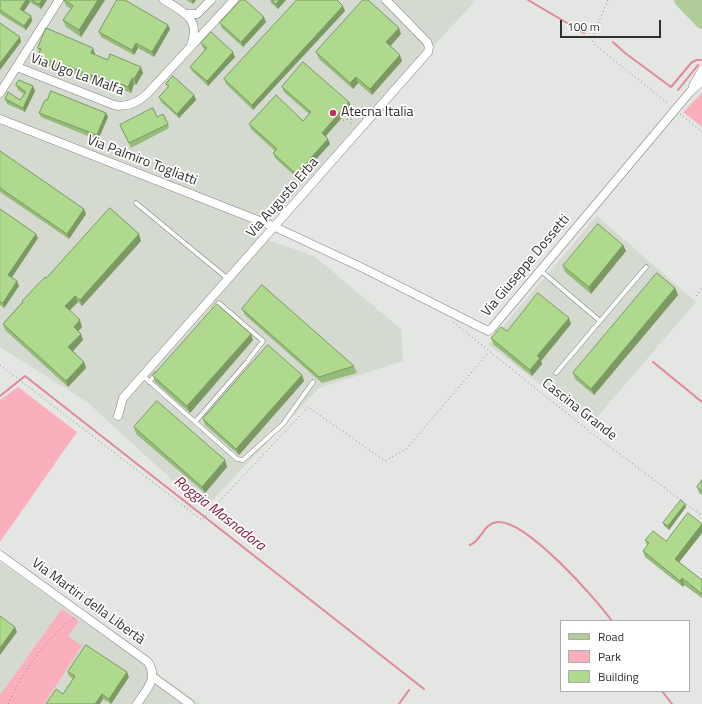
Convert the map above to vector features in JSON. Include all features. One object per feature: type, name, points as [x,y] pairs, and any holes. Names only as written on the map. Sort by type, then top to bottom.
[{"type":"main road","points":[[681,0],[702,22]]},
{"type":"main road","points":[[691,0],[702,7]]},
{"type":"street","points":[[17,67],[59,0]]},
{"type":"street","points":[[164,0],[188,14],[197,14],[211,0]]},
{"type":"street","name":"Via Ugo La Malfa","points":[[0,93],[17,67],[110,104],[123,106],[134,104],[147,94],[234,0]]},
{"type":"street","name":"Via Augusto Erba","points":[[118,416],[123,398],[428,52],[429,48],[427,42],[386,0]]},
{"type":"street","points":[[188,14],[194,28],[190,48]]},
{"type":"street","name":"Via Giuseppe Dossetti","points":[[690,92],[702,70]]},
{"type":"street","name":"Via Giuseppe Dossetti","points":[[275,227],[365,269],[485,330],[489,330],[675,109],[702,81]]},
{"type":"street","name":"Via Palmiro Togliatti","points":[[0,119],[275,227]]},
{"type":"street","name":"Via Martiri della Libertà","points":[[0,555],[148,662],[153,672],[153,677]]},
{"type":"street","points":[[137,704],[151,683],[153,677],[190,704]]},
{"type":"lane","points":[[136,203],[228,280]]},
{"type":"lane","points":[[556,373],[646,267]]},
{"type":"lane","points":[[540,270],[600,321]]},
{"type":"lane","points":[[195,422],[247,362],[263,341],[219,303],[214,308]]},
{"type":"lane","points":[[149,382],[159,371]]},
{"type":"lane","points":[[142,376],[237,458],[243,460],[283,424],[313,382]]},
{"type":"path","points":[[608,0],[593,36],[592,40],[595,45],[702,132]]},
{"type":"path","points":[[339,121],[351,119],[351,125]]},
{"type":"path","points":[[696,296],[702,288]]},
{"type":"path","name":"Cascina Grande","points":[[454,314],[452,321],[453,323],[589,431],[702,516]]},
{"type":"path","points":[[0,365],[202,520],[308,407],[385,461],[406,450],[489,352]]},
{"type":"path","points":[[8,704],[25,672],[55,633],[81,613]]},
{"type":"shaded area","points":[[0,0],[476,0],[256,236],[314,256],[401,329],[403,361],[319,388],[204,509],[87,402],[0,347]]},
{"type":"shaded area","points":[[597,216],[696,302],[591,424],[488,344]]},
{"type":"shaded area","points":[[0,562],[133,656],[200,704],[0,704]]},
{"type":"green space","points":[[702,93],[702,127],[683,112]]},
{"type":"green space","points":[[18,387],[77,432],[0,542],[0,400]]},
{"type":"green space","points":[[62,609],[79,621],[68,636],[82,646],[44,704],[0,704],[0,695]]},
{"type":"building","points":[[2,0],[26,0],[20,9],[31,16],[24,26],[0,10],[0,2]]},
{"type":"building","points":[[32,0],[42,0],[39,4]]},
{"type":"building","points":[[64,0],[98,0],[79,30],[63,20],[73,6]]},
{"type":"building","points":[[117,0],[125,0],[168,25],[152,52],[136,43],[132,50],[99,32]]},
{"type":"building","points":[[241,0],[245,0],[264,17],[241,42],[220,23]]},
{"type":"building","points":[[272,0],[280,0],[276,4]]},
{"type":"building","points":[[297,0],[337,0],[343,6],[252,105],[224,79]]},
{"type":"building","points":[[363,0],[368,0],[399,28],[386,42],[400,55],[370,89],[356,77],[350,83],[316,52]]},
{"type":"building","points":[[0,23],[20,37],[0,63]]},
{"type":"building","points":[[46,28],[93,48],[91,53],[108,60],[110,54],[141,67],[134,79],[132,78],[128,87],[119,83],[118,85],[93,75],[92,76],[65,65],[64,67],[38,56],[41,49],[38,48]]},
{"type":"building","points":[[211,32],[233,52],[207,81],[190,67],[207,48],[201,43]]},
{"type":"building","points":[[303,62],[349,102],[322,133],[328,139],[296,174],[273,153],[277,149],[249,124],[276,95],[303,121],[311,112],[282,87]]},
{"type":"building","points":[[173,76],[194,95],[177,114],[159,97],[169,86],[166,84]]},
{"type":"building","points":[[19,80],[33,86],[23,108],[5,99],[8,92],[20,100],[26,92],[16,85]]},
{"type":"building","points":[[51,91],[106,113],[97,135],[39,113]]},
{"type":"building","points":[[153,108],[157,117],[163,114],[168,124],[129,143],[120,125]]},
{"type":"building","points":[[0,151],[84,209],[67,234],[0,188]]},
{"type":"building","points":[[110,208],[139,234],[80,300],[75,296],[65,306],[80,320],[74,327],[81,334],[68,347],[84,362],[66,381],[3,324],[23,302],[22,301],[45,277],[46,278]]},
{"type":"building","points":[[0,209],[36,234],[8,275],[17,281],[3,303],[0,302]]},
{"type":"building","points":[[598,224],[623,245],[589,287],[563,266]]},
{"type":"building","points":[[657,273],[675,288],[591,389],[573,373]]},
{"type":"building","points":[[262,285],[354,366],[319,377],[242,309]]},
{"type":"building","points":[[538,293],[569,318],[537,356],[540,358],[530,370],[491,338],[501,327],[507,331]]},
{"type":"building","points":[[217,304],[251,334],[187,406],[153,376]]},
{"type":"building","points":[[268,345],[302,375],[236,449],[203,419]]},
{"type":"building","points":[[157,401],[225,460],[202,487],[134,427]]},
{"type":"building","points":[[702,480],[702,491],[697,487]]},
{"type":"building","points":[[681,500],[685,504],[668,526],[663,523]]},
{"type":"building","points":[[688,513],[702,524],[675,559],[702,580],[702,594],[682,578],[680,581],[643,551],[649,543],[645,540],[653,531],[666,541]]},
{"type":"building","points":[[0,616],[15,627],[0,648]]},
{"type":"building","points":[[86,645],[127,672],[109,699],[102,694],[95,704],[46,704],[56,689],[63,694],[75,676],[68,672]]},
{"type":"waterway","points":[[528,0],[584,33]]},
{"type":"waterway","points":[[613,42],[625,53],[671,87],[692,62],[701,60]]},
{"type":"waterway","points":[[678,90],[698,65]]},
{"type":"waterway","points":[[653,362],[702,402]]},
{"type":"waterway","name":"Roggia Masnadora","points":[[0,396],[25,376],[424,689]]},
{"type":"waterway","points":[[470,545],[474,543],[492,523],[497,522],[510,524],[542,546],[559,562],[591,595],[611,620]]},
{"type":"waterway","points":[[399,704],[409,690]]},
{"type":"waterway","points":[[663,692],[672,704]]},
{"type":"place","name":"Atecna Italia","points":[[333,113]]}]
